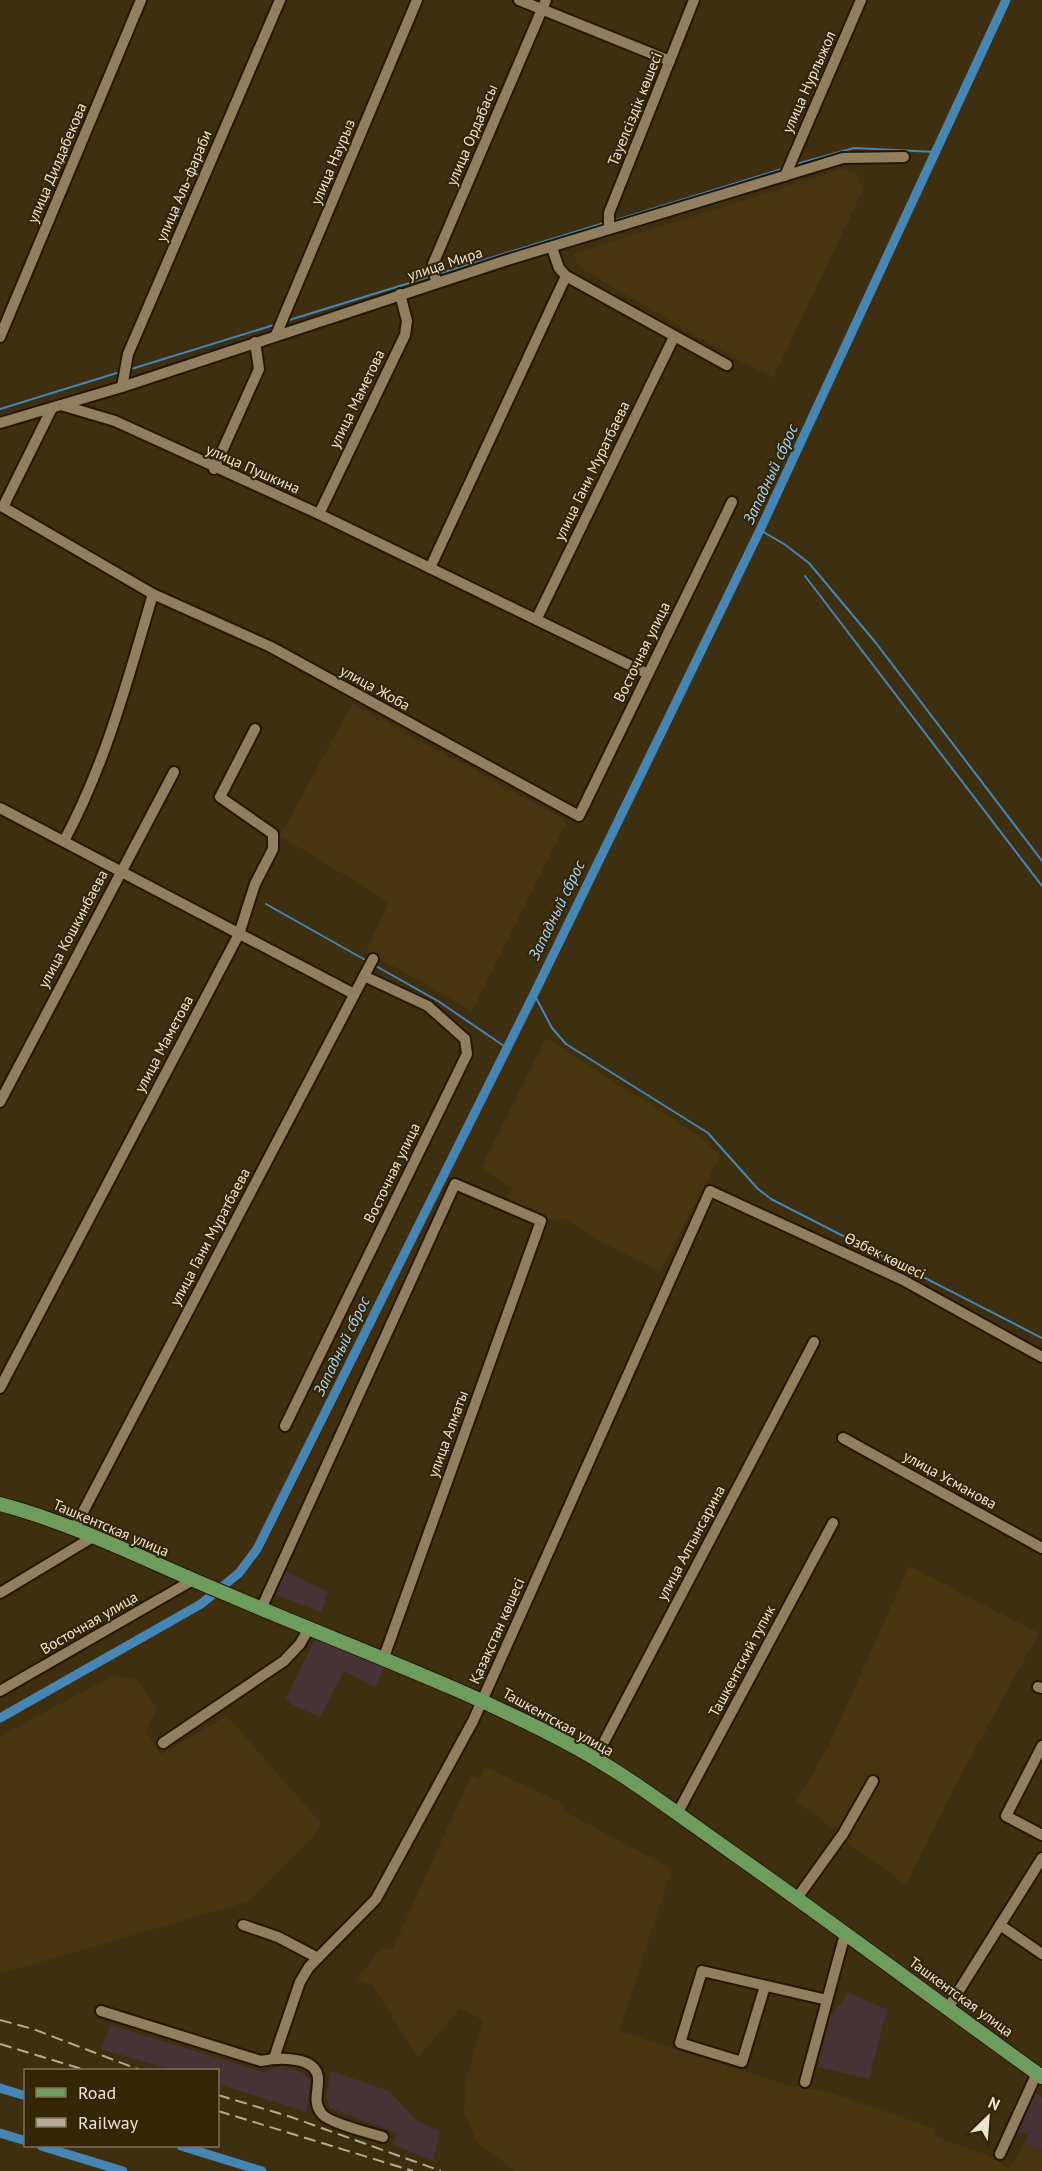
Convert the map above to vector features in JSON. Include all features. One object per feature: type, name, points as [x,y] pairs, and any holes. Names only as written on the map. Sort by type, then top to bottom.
[{"type":"main road","name":"Ташкентская улица","points":[[0,1504],[74,1529],[261,1609],[384,1657],[482,1700],[595,1759],[797,1898],[1040,2075]]},
{"type":"street","name":"улица Дилдабекова","points":[[0,337],[141,0]]},
{"type":"street","name":"улица Аль-фараби","points":[[122,387],[128,354],[280,0]]},
{"type":"street","name":"улица Наурыз","points":[[276,335],[417,0]]},
{"type":"street","points":[[519,0],[544,5],[670,61]]},
{"type":"street","name":"Тауелсіздік көшесі","points":[[609,230],[609,213],[694,0]]},
{"type":"street","name":"улица Нурлыжол","points":[[784,176],[861,0]]},
{"type":"street","name":"улица Ордабасы","points":[[436,283],[433,264],[544,5]]},
{"type":"street","name":"улица Мира","points":[[0,423],[122,387],[400,294],[843,158],[904,157]]},
{"type":"street","points":[[552,248],[559,268],[566,276],[727,365]]},
{"type":"street","points":[[430,568],[566,276]]},
{"type":"street","name":"улица Маметова","points":[[319,514],[405,335],[407,321],[400,294]]},
{"type":"street","name":"улица Гани Муратбаева","points":[[537,618],[674,337]]},
{"type":"street","points":[[214,469],[259,369],[255,342]]},
{"type":"street","name":"улица Пушкина","points":[[56,407],[115,421],[214,469],[319,514],[537,618],[648,674]]},
{"type":"street","name":"улица Жоба","points":[[56,407],[2,510],[153,594],[271,647],[579,816]]},
{"type":"street","name":"Восточная улица","points":[[579,816],[732,502]]},
{"type":"street","points":[[64,841],[87,799],[106,751],[153,594]]},
{"type":"street","name":"улица Маметова","points":[[0,1388],[239,933],[255,884],[273,849],[273,834],[220,797],[255,729]]},
{"type":"street","name":"улица Кошкинбаева","points":[[0,1102],[174,772]]},
{"type":"street","points":[[1,809],[354,994]]},
{"type":"street","name":"улица Гани Муратбаева","points":[[74,1529],[373,959]]},
{"type":"street","name":"Восточная улица","points":[[285,1426],[467,1054],[465,1039],[428,1006],[364,976]]},
{"type":"street","name":"улица Алматы","points":[[261,1609],[455,1184],[541,1221],[384,1657]]},
{"type":"street","name":"Өзбек көшесі","points":[[710,1191],[903,1280],[1042,1357]]},
{"type":"street","name":"Қазақстан көшесі","points":[[274,2058],[300,1983],[318,1958],[376,1899],[482,1700],[710,1191]]},
{"type":"street","name":"улица Алтынсарина","points":[[595,1759],[814,1342]]},
{"type":"street","name":"улица Усманова","points":[[843,1438],[1042,1548]]},
{"type":"street","name":"Ташкентский тупик","points":[[677,1814],[833,1523]]},
{"type":"street","points":[[0,1593],[93,1537]]},
{"type":"street","name":"Восточная улица","points":[[0,1691],[199,1582]]},
{"type":"street","points":[[164,1743],[284,1661],[300,1644],[309,1628]]},
{"type":"street","points":[[1042,1746],[1006,1816],[1042,1835]]},
{"type":"street","points":[[797,1898],[843,1834],[873,1781]]},
{"type":"street","points":[[948,2008],[1042,1858]]},
{"type":"street","points":[[243,1925],[278,1937],[318,1958]]},
{"type":"street","points":[[1000,1925],[1042,1954]]},
{"type":"street","points":[[805,2082],[845,1934]]},
{"type":"street","points":[[765,1986],[742,2062],[680,2043],[702,1971],[827,2000]]},
{"type":"street","points":[[101,2011],[261,2061],[288,2058],[312,2066],[318,2075],[316,2104],[323,2116],[383,2137]]},
{"type":"street","points":[[1000,2154],[1040,2075]]},
{"type":"shaded area","points":[[843,169],[857,173],[863,190],[773,378],[736,359],[580,268],[573,254]]},
{"type":"shaded area","points":[[352,704],[567,821],[472,1011],[366,951],[389,902],[280,836]]},
{"type":"shaded area","points":[[546,1038],[702,1138],[720,1156],[660,1271],[596,1239],[566,1219],[552,1220],[506,1197],[512,1188],[481,1168]]},
{"type":"shaded area","points":[[909,1566],[1039,1633],[956,1784],[906,1885],[845,1841],[880,1778],[871,1773],[837,1831],[796,1802],[829,1745]]},
{"type":"shaded area","points":[[282,1570],[328,1592],[321,1612],[272,1593]]},
{"type":"shaded area","points":[[316,1636],[385,1666],[375,1687],[344,1671],[320,1717],[294,1706],[286,1698]]},
{"type":"shaded area","points":[[112,1676],[137,1678],[157,1708],[146,1731],[161,1754],[227,1716],[321,1823],[311,1839],[250,1901],[0,1974],[0,1736]]},
{"type":"shaded area","points":[[485,1767],[565,1804],[562,1810],[672,1869],[619,2031],[791,2086],[825,2091],[936,2129],[934,2136],[990,2156],[1009,2169],[1024,2143],[1042,2152],[1042,2171],[515,2171],[477,2143],[464,2112],[466,2080],[483,2020],[460,2009],[418,2057],[372,1985],[357,1979],[382,1947],[392,1950],[471,1776],[479,1780]]},
{"type":"shaded area","points":[[849,1992],[887,2010],[869,2079],[818,2067],[830,2017]]},
{"type":"shaded area","points":[[110,2025],[263,2072],[282,2066],[303,2073],[310,2080],[307,2112],[219,2084],[219,2069],[169,2069],[101,2049]]},
{"type":"shaded area","points":[[331,2071],[389,2091],[418,2122],[440,2131],[433,2161],[392,2144],[397,2133],[330,2108],[326,2097]]},
{"type":"shaded area","points":[[1035,2092],[1042,2097],[1042,2152],[1024,2143],[1028,2134],[1018,2132]]},
{"type":"waterway","name":"Западный сброс","points":[[0,1718],[201,1604],[239,1573],[257,1549],[534,994],[760,530],[1006,0]]},
{"type":"waterway","points":[[793,165],[854,148],[935,152]]},
{"type":"waterway","points":[[613,221],[785,168]]},
{"type":"waterway","points":[[438,274],[604,223]]},
{"type":"waterway","points":[[286,321],[432,276]]},
{"type":"waterway","points":[[128,370],[277,324]]},
{"type":"waterway","points":[[0,409],[120,372]]},
{"type":"waterway","points":[[760,530],[809,563],[876,643],[1042,861]]},
{"type":"waterway","points":[[805,576],[1042,886]]},
{"type":"waterway","points":[[266,904],[367,961]]},
{"type":"waterway","points":[[374,965],[438,1001],[507,1048]]},
{"type":"waterway","points":[[534,994],[552,1028],[566,1044],[708,1133],[758,1189],[771,1199],[1042,1338]]},
{"type":"waterway","points":[[0,2088],[24,2095]]},
{"type":"waterway","points":[[0,2133],[24,2140]]},
{"type":"waterway","points":[[44,2147],[123,2171]]},
{"type":"waterway","points":[[184,2147],[262,2171]]},
{"type":"railway","points":[[0,2020],[33,2029],[137,2069]]},
{"type":"railway","points":[[0,2044],[82,2069]]},
{"type":"railway","points":[[219,2095],[291,2117],[441,2171]]},
{"type":"railway","points":[[219,2111],[413,2171]]}]
